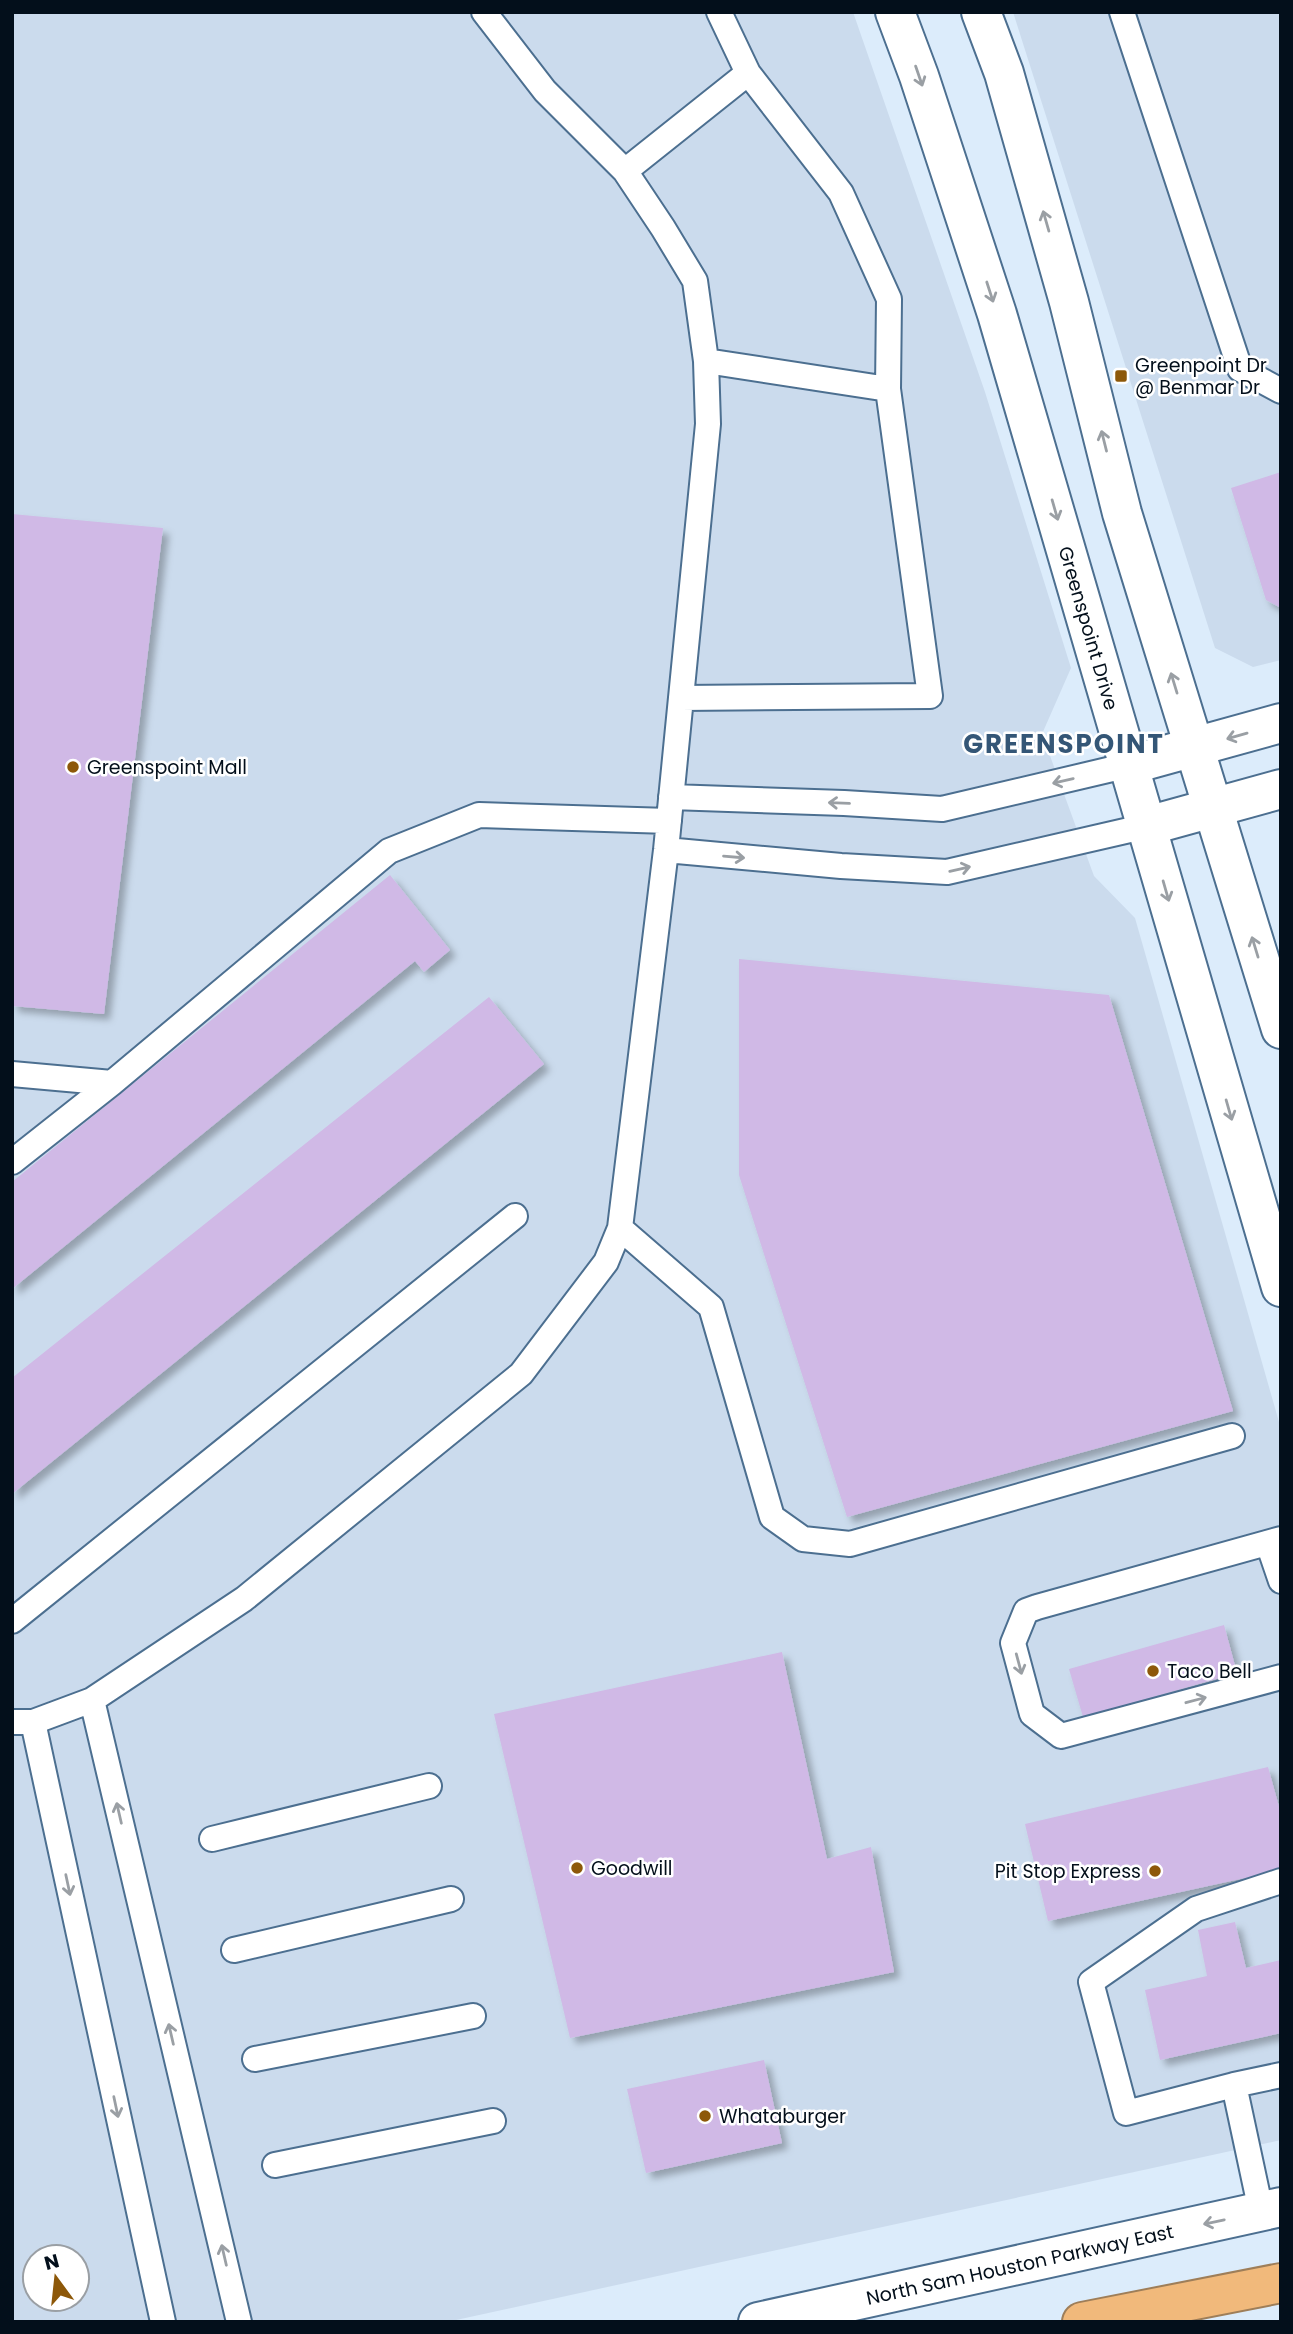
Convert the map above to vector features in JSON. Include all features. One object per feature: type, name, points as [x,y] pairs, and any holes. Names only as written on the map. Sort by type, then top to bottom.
[{"type":"highway","points":[[1082,2322],[1281,2283]]},
{"type":"street","name":"Greenspoint Drive","points":[[895,12],[919,76],[997,314],[1281,1286]]},
{"type":"street","points":[[981,12],[1004,73],[1069,302],[1122,513],[1281,1029]]},
{"type":"street","points":[[1129,765],[1281,723]]},
{"type":"street","points":[[1147,826],[1281,789]]},
{"type":"street","name":"North Sam Houston Parkway East","points":[[758,2322],[1271,2209]]},
{"type":"lane","points":[[163,2322],[22,1722],[92,1700],[244,1599],[521,1374],[606,1262],[620,1228],[666,850],[708,424],[706,361],[695,281],[663,228],[625,171],[545,91],[484,12]]},
{"type":"lane","points":[[681,698],[930,696],[888,389],[889,299],[841,193],[748,73],[719,12]]},
{"type":"lane","points":[[1122,12],[1240,369],[1281,391]]},
{"type":"lane","points":[[625,171],[748,73]]},
{"type":"lane","points":[[706,361],[888,389]]},
{"type":"lane","points":[[14,1158],[112,1083],[389,851],[479,815],[844,803],[942,809],[1129,765]]},
{"type":"lane","points":[[666,850],[841,866],[947,872],[1147,826]]},
{"type":"lane","points":[[12,1074],[112,1083]]},
{"type":"lane","points":[[12,1622],[515,1216]]},
{"type":"lane","points":[[620,1228],[711,1307],[772,1517],[803,1539],[850,1544],[1233,1436]]},
{"type":"lane","points":[[1281,1581],[1274,1541],[1026,1611],[1013,1643],[1032,1714],[1061,1736],[1281,1677]]},
{"type":"lane","points":[[92,1700],[239,2322]]},
{"type":"lane","points":[[212,1839],[429,1786]]},
{"type":"lane","points":[[1281,1881],[1196,1909],[1091,1982],[1126,2113],[1281,2075]]},
{"type":"lane","points":[[234,1950],[451,1899]]},
{"type":"lane","points":[[255,2059],[473,2016]]},
{"type":"lane","points":[[1234,2085],[1271,2209]]},
{"type":"lane","points":[[275,2165],[493,2121]]},
{"type":"shaded area","points":[[12,12],[853,12],[985,392],[1071,668],[1042,734],[1094,876],[1135,918],[1281,1429],[1281,2140],[447,2322],[12,2322]]},
{"type":"shaded area","points":[[1013,12],[1281,12],[1281,660],[1253,667],[1215,648]]},
{"type":"building","points":[[1281,472],[1281,608],[1266,600],[1231,488]]},
{"type":"building","name":"Greenspoint Mall","points":[[12,514],[163,528],[104,1014],[12,1006]]},
{"type":"building","points":[[390,875],[450,950],[424,972],[415,961],[12,1289],[12,1182]]},
{"type":"building","points":[[739,959],[1109,995],[1233,1411],[847,1517],[739,1175]]},
{"type":"building","points":[[489,997],[544,1064],[12,1494],[12,1378]]},
{"type":"building","name":"Taco Bell","points":[[1224,1625],[1237,1673],[1083,1717],[1069,1669]]},
{"type":"building","points":[[782,1652],[827,1859],[871,1847],[894,1972],[570,2038],[494,1714]]},
{"type":"building","points":[[1268,1767],[1281,1814],[1281,1870],[1048,1921],[1025,1824]]},
{"type":"building","points":[[1235,1922],[1246,1968],[1281,1960],[1281,2033],[1160,2060],[1145,1990],[1207,1976],[1198,1930]]},
{"type":"building","name":"Whataburger","points":[[764,2060],[782,2143],[646,2173],[627,2089]]},
{"type":"place","name":"Greenpoint Dr @ Benmar Dr","points":[[1121,376]]},
{"type":"place","name":"Greenspoint Mall","points":[[73,767]]},
{"type":"place","name":"Taco Bell","points":[[1153,1671]]},
{"type":"place","name":"Goodwill","points":[[577,1868]]},
{"type":"place","name":"Pit Stop Express","points":[[1155,1871]]},
{"type":"place","name":"Whataburger","points":[[705,2116]]},
{"type":"district","name":"GREENSPOINT","points":[[1064,744]]}]
